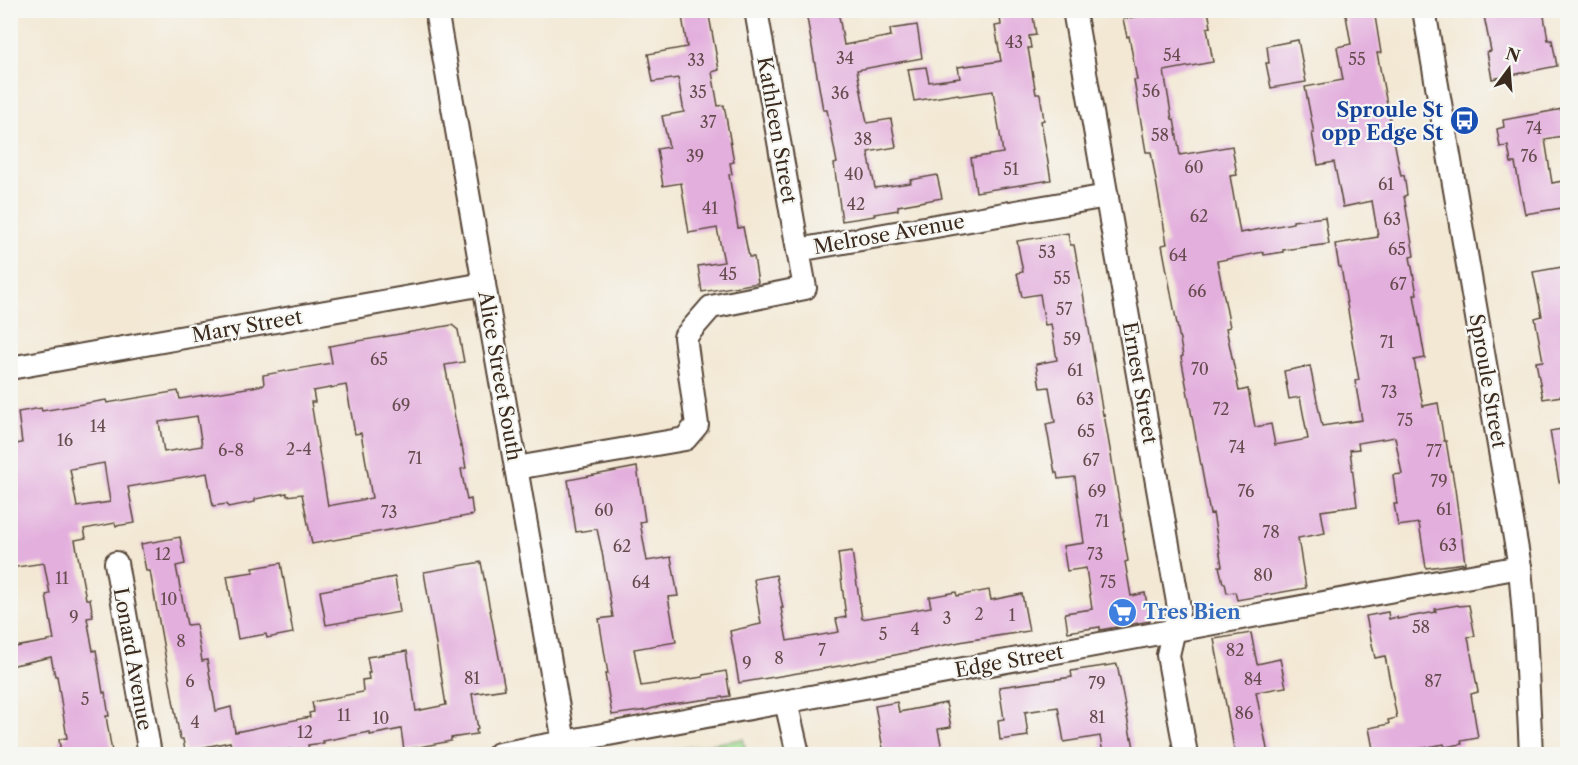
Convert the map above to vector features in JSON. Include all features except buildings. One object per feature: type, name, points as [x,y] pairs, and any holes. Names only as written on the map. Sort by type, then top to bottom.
[{"type":"street","name":"Alice Street South","points":[[436,10],[564,742]]},
{"type":"street","name":"Kathleen Street","points":[[756,10],[798,250]]},
{"type":"street","name":"Ernest Street","points":[[1074,10],[1179,608],[1167,655],[1186,754]]},
{"type":"street","name":"Sproule Street","points":[[1424,10],[1520,567],[1531,754]]},
{"type":"street","name":"Melrose Avenue","points":[[516,468],[685,439],[697,425],[685,337],[711,307],[805,288],[798,250],[1107,196]]},
{"type":"street","name":"Mary Street","points":[[10,368],[484,284]]},
{"type":"street","name":"Lonard Avenue","points":[[116,563],[150,754]]},
{"type":"street","name":"Edge Street","points":[[499,754],[1520,567]]},
{"type":"street","points":[[786,702],[798,754]]},
{"type":"green space","points":[[743,739],[747,754],[649,754]]},
{"type":"place","name":"Sproule St opp Edge St","points":[[1464,121]]},
{"type":"place","name":"Tres Bien","points":[[1122,612]]}]
